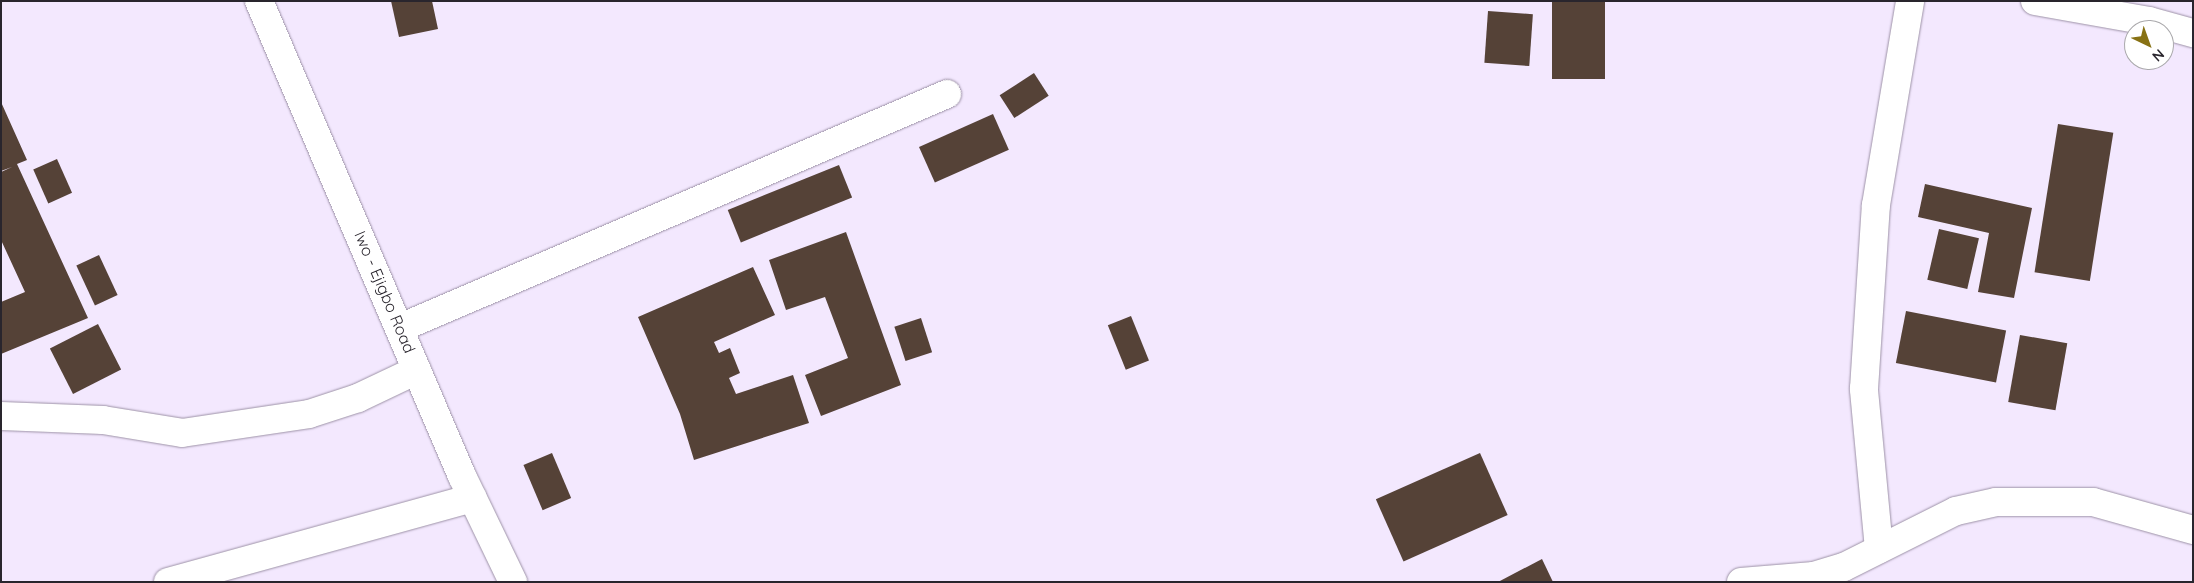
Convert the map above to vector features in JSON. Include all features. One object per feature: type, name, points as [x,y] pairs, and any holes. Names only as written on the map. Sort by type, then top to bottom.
[{"type":"street","name":"Iwo - Ejigbo Road","points":[[260,1],[417,370],[473,498],[513,582]]},
{"type":"street","points":[[1879,549],[1864,389],[1876,205],[1910,1]]},
{"type":"street","points":[[2035,1],[2149,21],[2193,33]]},
{"type":"street","points":[[400,328],[947,94]]},
{"type":"street","points":[[1,416],[103,420],[182,433],[309,414],[358,398],[417,370]]},
{"type":"street","points":[[168,582],[473,498]]},
{"type":"street","points":[[1741,582],[1814,576],[1844,567],[1956,511],[1996,502],[2093,502],[2193,530]]},
{"type":"building","points":[[391,1],[432,1],[438,29],[399,37]]},
{"type":"building","points":[[1552,1],[1605,1],[1605,79],[1552,79]]},
{"type":"building","points":[[1488,11],[1533,14],[1529,66],[1484,63]]},
{"type":"building","points":[[1034,73],[1049,96],[1014,118],[1000,95]]},
{"type":"building","points":[[1,102],[27,160],[17,164],[88,318],[1,354],[1,302],[25,292],[1,240],[1,172],[12,167],[1,171]]},
{"type":"building","points":[[993,114],[1009,150],[935,183],[919,147]]},
{"type":"building","points":[[2058,124],[2113,133],[2090,281],[2035,272]]},
{"type":"building","points":[[57,159],[72,193],[48,203],[33,170]]},
{"type":"building","points":[[839,165],[852,197],[741,242],[728,210]]},
{"type":"building","points":[[1925,184],[2032,208],[2014,298],[1978,292],[1989,233],[1918,217]]},
{"type":"building","points":[[1939,229],[1979,238],[1967,289],[1927,280]]},
{"type":"building","points":[[846,232],[901,385],[821,416],[805,375],[848,358],[825,297],[786,310],[769,260]]},
{"type":"building","points":[[99,255],[118,295],[95,305],[76,266]]},
{"type":"building","points":[[753,267],[775,315],[714,342],[719,353],[730,348],[740,373],[729,378],[736,394],[793,375],[809,423],[694,460],[680,414],[638,317]]},
{"type":"building","points":[[1906,311],[2006,330],[1996,382],[1896,363]]},
{"type":"building","points":[[1131,316],[1149,361],[1126,370],[1108,325]]},
{"type":"building","points":[[921,318],[932,352],[905,361],[894,327]]},
{"type":"building","points":[[98,324],[121,369],[73,394],[50,349]]},
{"type":"building","points":[[2020,335],[2067,343],[2055,410],[2008,402]]},
{"type":"building","points":[[552,453],[571,498],[543,510],[523,465]]},
{"type":"building","points":[[1480,453],[1508,515],[1404,561],[1376,499]]},
{"type":"building","points":[[1542,559],[1553,582],[1498,582]]}]
